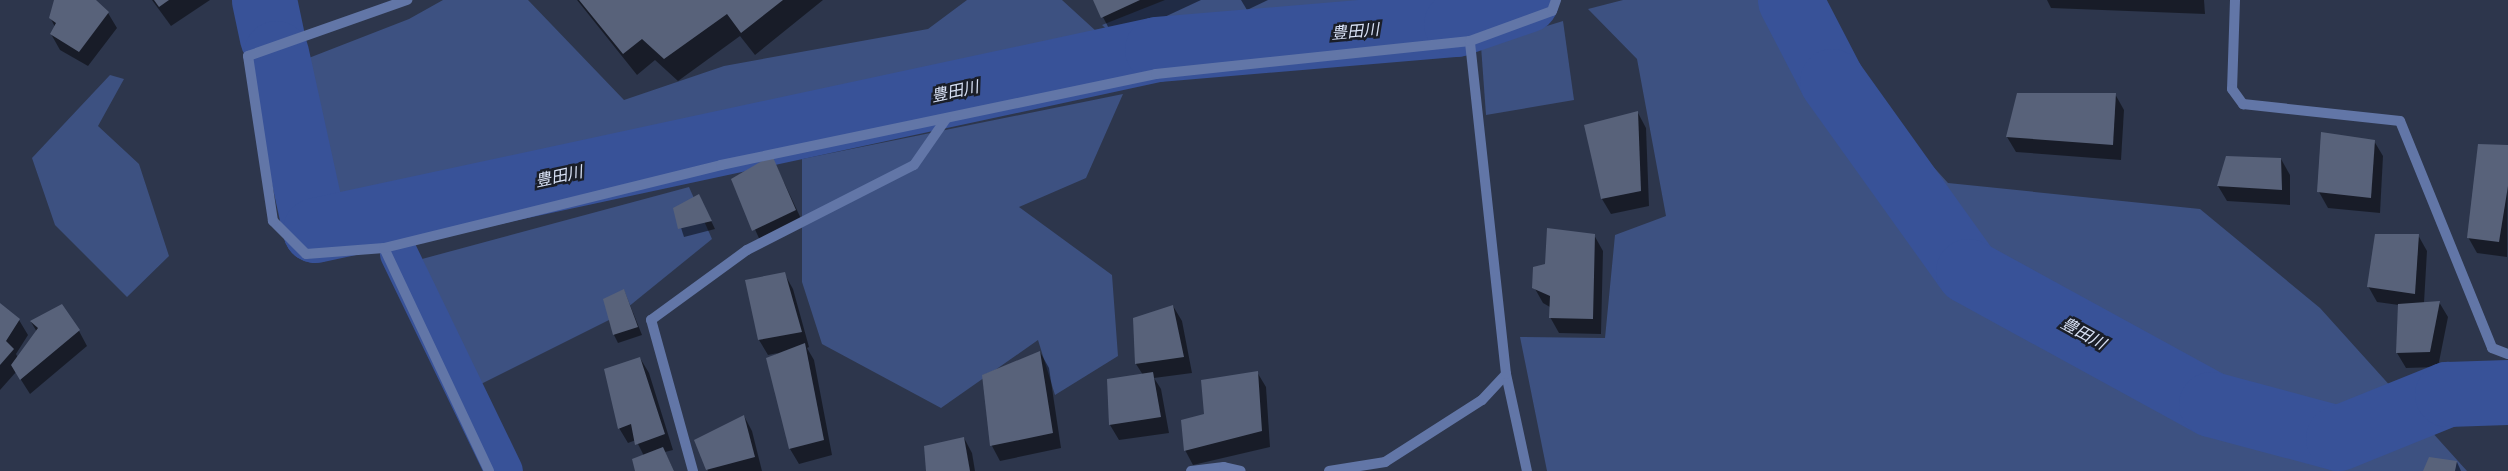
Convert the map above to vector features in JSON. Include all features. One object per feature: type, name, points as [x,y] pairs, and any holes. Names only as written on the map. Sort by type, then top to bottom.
[{"type":"street","points":[[406,0],[248,56],[273,221],[306,254],[384,248],[721,165],[1156,74],[1470,41],[1552,11],[1556,0]]},
{"type":"street","points":[[2235,0],[2232,89],[2243,104],[2400,121],[2492,348],[2508,354]]},
{"type":"street","points":[[1470,41],[1506,374],[1527,471]]},
{"type":"street","points":[[693,471],[651,320],[747,250],[914,165],[946,119]]},
{"type":"street","points":[[384,248],[489,471]]},
{"type":"street","points":[[1329,471],[1385,462],[1482,400],[1506,374]]},
{"type":"street","points":[[1191,471],[1224,467],[1241,471]]},
{"type":"shaded area","points":[[443,0],[528,0],[624,100],[724,66],[928,29],[967,0],[1062,0],[1108,42],[954,81],[331,207],[301,61],[409,19]]},
{"type":"shaded area","points":[[1165,0],[1503,0],[1457,15],[1119,40],[1102,25]]},
{"type":"shaded area","points":[[1623,0],[1782,0],[1948,183],[2200,209],[2320,308],[2467,471],[1547,471],[1520,337],[1605,338],[1615,235],[1666,216],[1637,59],[1588,9]]},
{"type":"shaded area","points":[[1563,21],[1574,100],[1486,115],[1481,46]]},
{"type":"shaded area","points":[[110,75],[124,79],[98,126],[139,164],[169,256],[127,297],[55,225],[32,158]]},
{"type":"shaded area","points":[[1123,94],[1086,178],[1019,207],[1112,275],[1118,356],[1055,395],[1038,340],[941,408],[822,344],[802,282],[802,159]]},
{"type":"shaded area","points":[[689,187],[712,239],[617,316],[479,385],[422,259]]},
{"type":"building","points":[[54,0],[96,0],[109,12],[79,52],[50,34],[56,23],[49,18]]},
{"type":"building","points":[[154,0],[169,0],[159,7]]},
{"type":"building","points":[[579,0],[783,0],[741,33],[727,14],[664,59],[642,39],[623,54]]},
{"type":"building","points":[[1093,0],[1140,0],[1101,18]]},
{"type":"building","points":[[2017,93],[2116,93],[2113,145],[2006,137]]},
{"type":"building","points":[[1638,111],[1641,191],[1601,199],[1584,125]]},
{"type":"building","points":[[2321,132],[2375,140],[2371,198],[2317,192]]},
{"type":"building","points":[[2478,144],[2508,145],[2508,186],[2499,242],[2467,238]]},
{"type":"building","points":[[772,155],[796,210],[752,231],[731,179]]},
{"type":"building","points":[[2226,156],[2281,158],[2282,190],[2217,186]]},
{"type":"building","points":[[699,194],[712,221],[678,229],[673,208]]},
{"type":"building","points":[[1547,228],[1595,234],[1593,319],[1549,318],[1550,296],[1532,288],[1533,267],[1545,264]]},
{"type":"building","points":[[2375,234],[2419,234],[2415,294],[2367,287]]},
{"type":"building","points":[[785,272],[802,332],[758,340],[745,280]]},
{"type":"building","points":[[624,289],[638,327],[613,335],[603,299]]},
{"type":"building","points":[[2440,301],[2430,352],[2396,353],[2398,304]]},
{"type":"building","points":[[0,303],[20,319],[6,341],[14,349],[0,365]]},
{"type":"building","points":[[62,304],[80,330],[20,380],[11,365],[38,328],[30,321]]},
{"type":"building","points":[[1173,305],[1184,357],[1135,364],[1133,318]]},
{"type":"building","points":[[805,343],[824,440],[789,449],[766,358]]},
{"type":"building","points":[[1040,351],[1053,433],[990,446],[982,375]]},
{"type":"building","points":[[640,357],[665,434],[635,445],[631,424],[618,429],[604,369]]},
{"type":"building","points":[[1258,371],[1262,431],[1184,451],[1181,420],[1204,414],[1201,380]]},
{"type":"building","points":[[1153,372],[1161,417],[1109,425],[1107,379]]},
{"type":"building","points":[[744,415],[755,457],[706,470],[694,440]]},
{"type":"building","points":[[964,437],[970,471],[926,471],[924,446]]},
{"type":"building","points":[[663,447],[674,471],[635,471],[632,459]]},
{"type":"building","points":[[2429,457],[2457,461],[2455,471],[2423,471]]},
{"type":"waterway","points":[[264,0],[272,37]]},
{"type":"waterway","name":"豊田川","points":[[276,53],[315,230],[1157,49],[1456,24],[1526,0]]},
{"type":"waterway","name":"豊田川","points":[[1790,0],[1832,81],[1968,271],[2211,404],[2338,438],[2447,394],[2508,392]]},
{"type":"waterway","points":[[381,216],[392,239]]},
{"type":"waterway","points":[[399,254],[504,471]]}]
